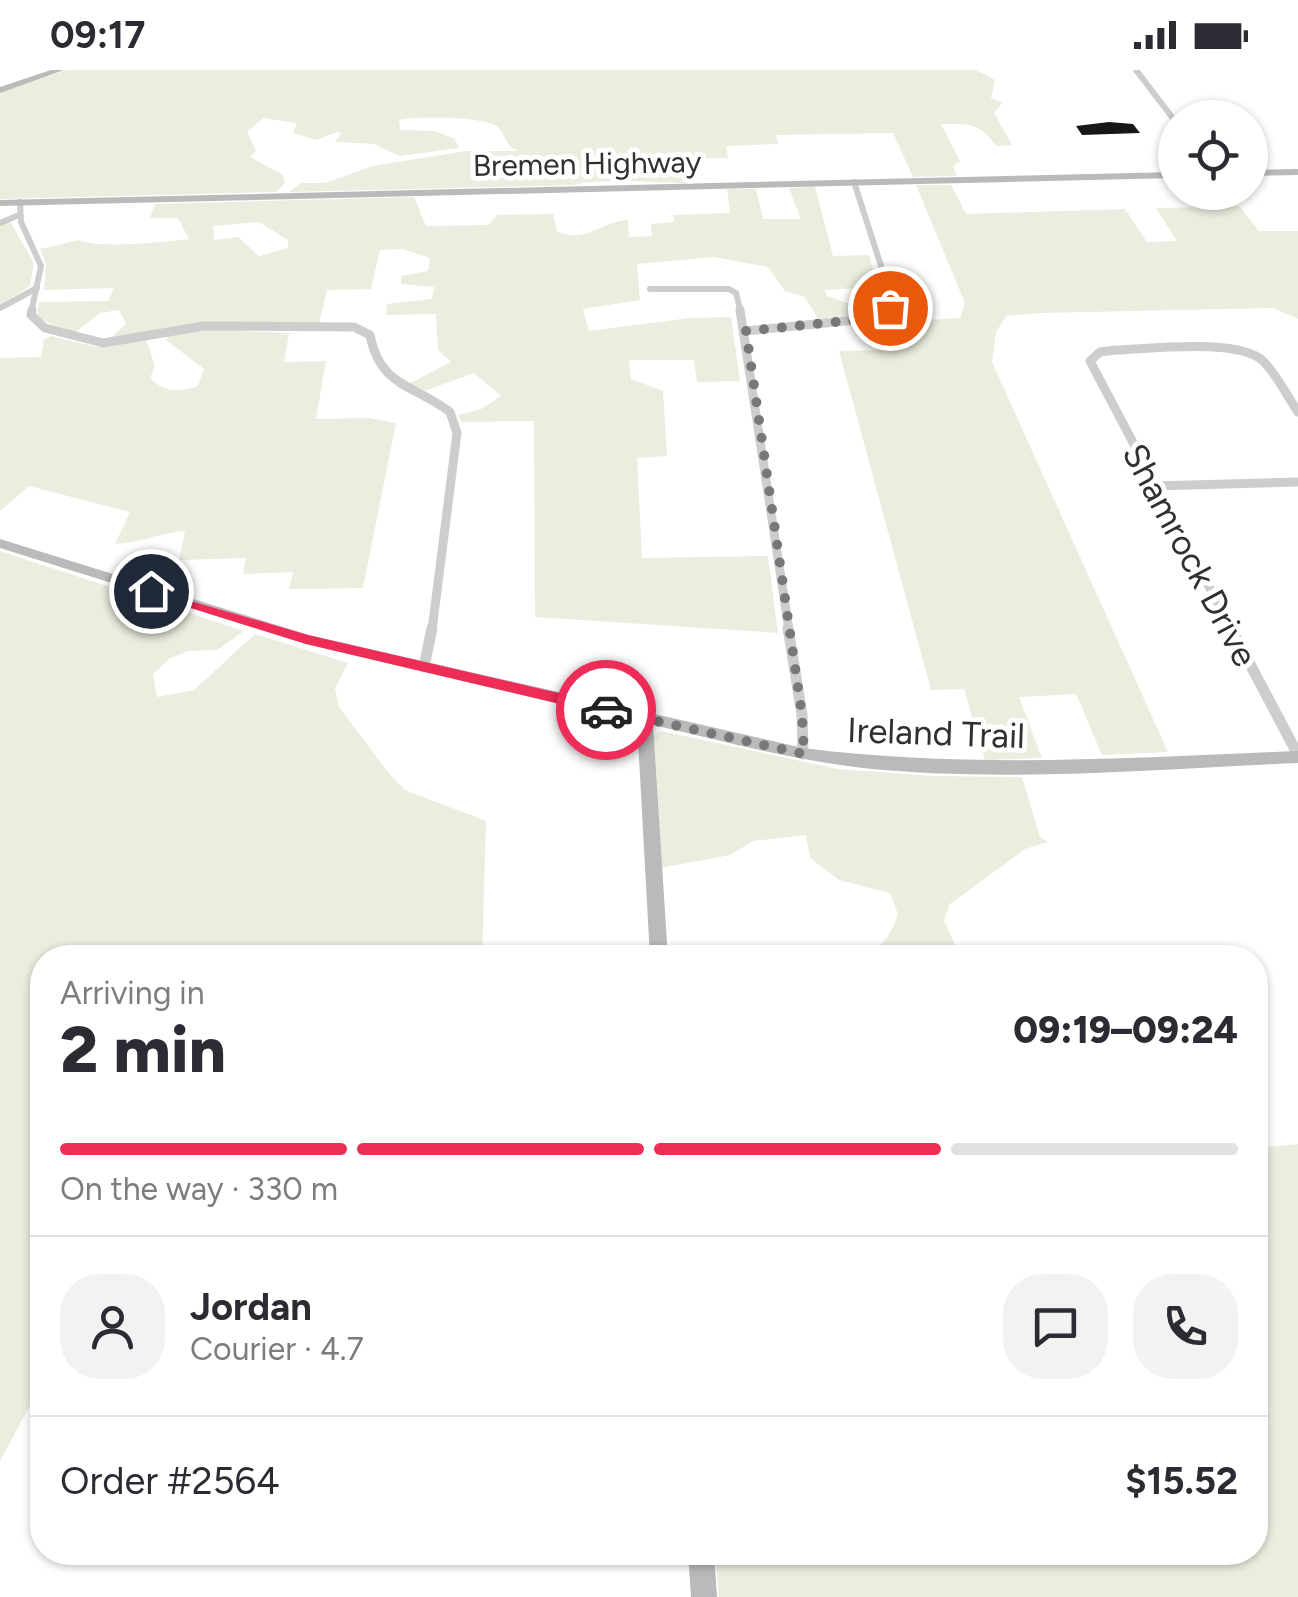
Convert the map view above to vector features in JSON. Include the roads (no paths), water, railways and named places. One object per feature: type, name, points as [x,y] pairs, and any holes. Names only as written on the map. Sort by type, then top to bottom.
[{"type":"main road","points":[[0,90],[60,70]]},
{"type":"main road","points":[[1268,173],[1298,172]]},
{"type":"main road","name":"Bremen Highway","points":[[0,203],[19,209],[1158,175]]},
{"type":"main road","name":"Ireland Trail","points":[[0,543],[286,634],[804,754],[890,766],[974,769],[1298,756]]},
{"type":"main road","points":[[645,718],[658,945]]},
{"type":"main road","points":[[702,1565],[704,1597]]},
{"type":"street","points":[[1136,70],[1158,100]]},
{"type":"street","points":[[746,331],[856,320],[890,308],[892,300],[854,182]]},
{"type":"street","points":[[0,223],[19,209],[41,266],[33,320],[45,328],[92,342],[127,342],[204,326],[358,328],[370,336],[374,362],[383,374],[446,408],[454,418],[456,433],[424,667]]},
{"type":"street","points":[[0,308],[37,288]]},
{"type":"street","points":[[650,289],[732,290],[746,331],[802,715],[804,754]]},
{"type":"street","name":"Shamrock Drive","points":[[1298,412],[1255,355],[1213,348],[1115,350],[1094,355],[1091,370],[1298,756]]},
{"type":"street","points":[[1152,486],[1298,482]]}]
